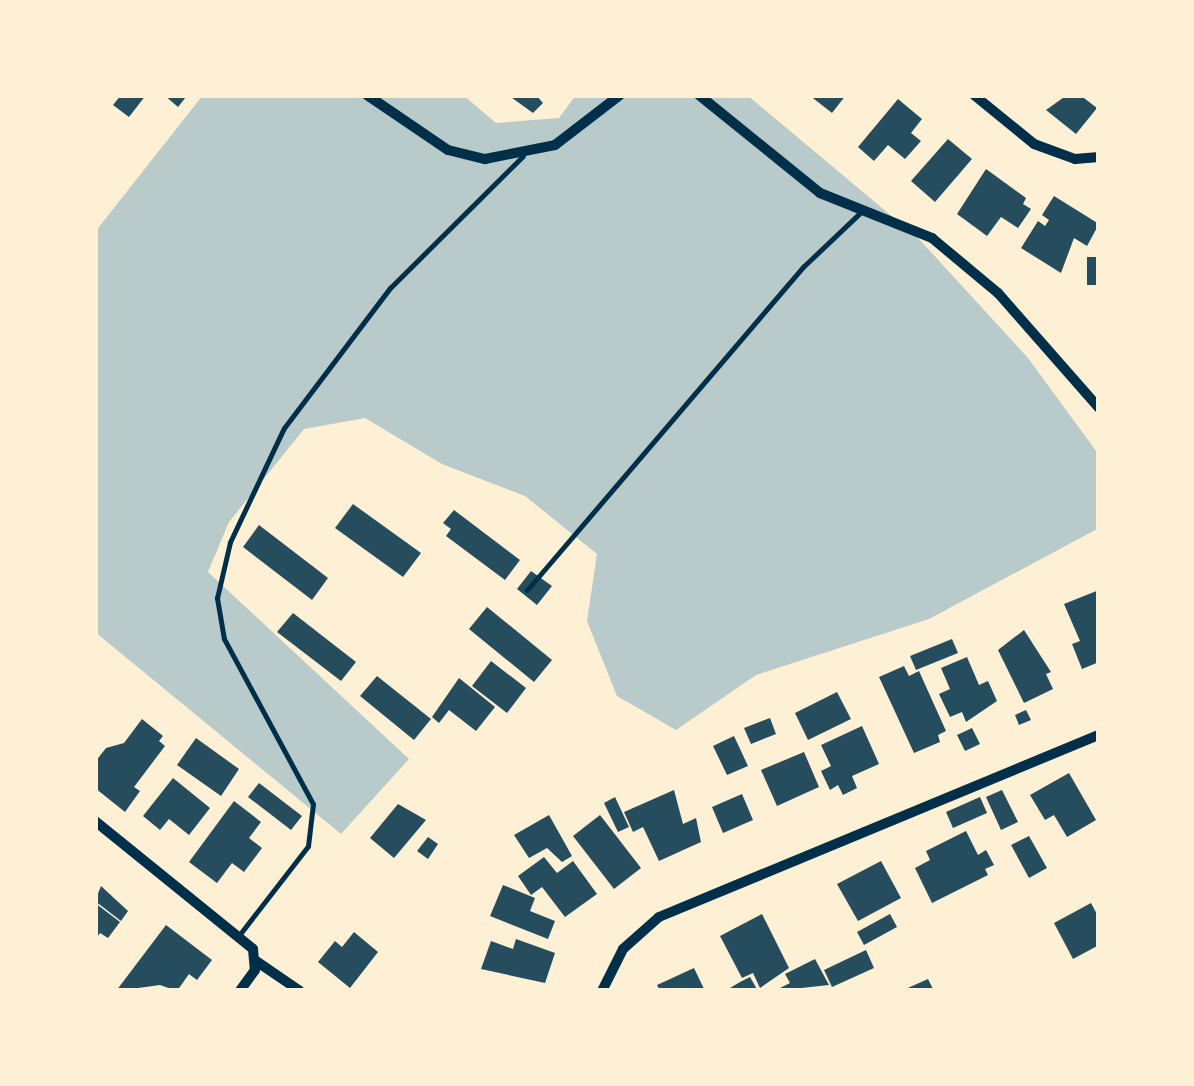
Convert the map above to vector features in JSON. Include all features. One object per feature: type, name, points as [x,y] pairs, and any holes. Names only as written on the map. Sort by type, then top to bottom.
[{"type":"street","points":[[367,95],[448,150],[485,160],[522,156],[554,145],[620,95]]},
{"type":"street","points":[[699,95],[820,193],[932,238],[998,292],[1099,408]]},
{"type":"street","points":[[974,95],[1034,144],[1074,160],[1099,157]]},
{"type":"street","points":[[602,991],[623,950],[658,918],[1099,735]]},
{"type":"street","points":[[95,821],[240,934],[256,961],[300,991]]},
{"type":"street","points":[[240,991],[256,961]]},
{"type":"lane","points":[[240,934],[308,846],[313,804],[224,639],[217,598],[230,542],[284,428],[390,288],[522,156]]},
{"type":"lane","points":[[527,590],[804,266],[863,210]]},
{"type":"shaded area","points":[[203,95],[463,95],[496,123],[559,118],[576,95],[747,95],[919,239],[1028,358],[1099,455],[1099,528],[929,619],[756,675],[676,730],[617,696],[587,621],[597,554],[525,496],[442,464],[365,418],[304,429],[229,522],[208,572],[409,759],[341,834],[95,632],[95,232]]},
{"type":"building","points":[[121,95],[146,95],[129,117],[113,105]]},
{"type":"building","points":[[164,95],[184,95],[186,97],[178,107]]},
{"type":"building","points":[[508,95],[536,95],[543,103],[533,113]]},
{"type":"building","points":[[809,95],[846,95],[832,113]]},
{"type":"building","points":[[1067,95],[1080,95],[1097,108],[1076,134],[1046,110]]},
{"type":"building","points":[[898,99],[922,119],[911,133],[921,141],[905,159],[888,145],[874,161],[858,147]]},
{"type":"building","points":[[948,139],[972,159],[935,202],[911,181]]},
{"type":"building","points":[[986,169],[1026,198],[1023,204],[1031,209],[1018,228],[1001,217],[987,236],[957,214]]},
{"type":"building","points":[[1054,196],[1099,224],[1087,246],[1074,238],[1061,273],[1021,248],[1038,221],[1045,226],[1049,220],[1042,215]]},
{"type":"building","points":[[1087,257],[1099,257],[1099,285],[1087,285]]},
{"type":"building","points":[[353,504],[421,553],[403,577],[335,528]]},
{"type":"building","points":[[454,510],[520,560],[505,580],[446,536],[451,529],[443,523]]},
{"type":"building","points":[[259,525],[328,578],[312,600],[243,547]]},
{"type":"building","points":[[531,571],[552,586],[537,605],[517,589]]},
{"type":"building","points":[[1099,590],[1099,662],[1082,669],[1072,644],[1080,641],[1064,604]]},
{"type":"building","points":[[487,607],[552,660],[534,682],[469,629]]},
{"type":"building","points":[[293,613],[356,662],[341,681],[277,632]]},
{"type":"building","points":[[1024,630],[1051,672],[1046,674],[1053,689],[1024,703],[998,650]]},
{"type":"building","points":[[952,639],[958,653],[916,670],[910,656]]},
{"type":"building","points":[[967,657],[979,685],[988,681],[997,701],[966,722],[962,712],[950,717],[939,694],[950,689],[941,668]]},
{"type":"building","points":[[491,661],[526,688],[507,713],[472,686]]},
{"type":"building","points":[[904,666],[909,676],[919,671],[946,731],[938,735],[940,742],[914,753],[879,677]]},
{"type":"building","points":[[377,676],[431,719],[414,740],[360,696]]},
{"type":"building","points":[[459,678],[495,707],[476,731],[449,710],[439,723],[432,717]]},
{"type":"building","points":[[837,692],[851,719],[808,740],[795,713]]},
{"type":"building","points":[[1026,710],[1031,720],[1019,725],[1015,715]]},
{"type":"building","points":[[770,718],[776,734],[751,744],[744,728]]},
{"type":"building","points":[[142,719],[163,736],[159,741],[165,746],[134,787],[140,791],[125,812],[95,788],[95,762],[106,748],[124,743]]},
{"type":"building","points":[[862,726],[879,764],[852,776],[857,788],[843,795],[838,785],[830,790],[821,771],[831,766],[821,745]]},
{"type":"building","points":[[972,728],[980,744],[965,751],[957,735]]},
{"type":"building","points":[[734,736],[748,766],[727,775],[713,746]]},
{"type":"building","points":[[196,738],[239,769],[221,796],[177,765]]},
{"type":"building","points":[[804,752],[819,787],[777,806],[761,770]]},
{"type":"building","points":[[1069,773],[1096,820],[1067,837],[1054,815],[1045,820],[1030,795]]},
{"type":"building","points":[[173,778],[210,808],[189,835],[169,819],[160,830],[143,816]]},
{"type":"building","points":[[259,783],[302,816],[291,830],[248,797]]},
{"type":"building","points":[[674,790],[683,824],[696,818],[701,842],[659,861],[643,827],[633,832],[624,812]]},
{"type":"building","points":[[1002,790],[1018,822],[1001,830],[986,797]]},
{"type":"building","points":[[742,794],[753,820],[723,833],[712,807]]},
{"type":"building","points":[[615,797],[629,827],[618,832],[604,803]]},
{"type":"building","points":[[980,797],[987,813],[953,828],[946,812]]},
{"type":"building","points":[[234,801],[261,822],[249,838],[262,848],[244,872],[232,863],[217,883],[189,862]]},
{"type":"building","points":[[398,804],[426,820],[394,858],[370,838]]},
{"type":"building","points":[[549,815],[572,856],[562,862],[547,848],[529,858],[514,835]]},
{"type":"building","points":[[600,815],[641,868],[614,889],[573,836]]},
{"type":"building","points":[[966,831],[978,855],[986,850],[994,865],[985,869],[988,875],[932,903],[915,868],[930,860],[926,851]]},
{"type":"building","points":[[1029,836],[1047,868],[1029,878],[1011,845]]},
{"type":"building","points":[[428,837],[438,844],[428,859],[417,851]]},
{"type":"building","points":[[544,857],[557,873],[573,861],[597,894],[565,917],[542,887],[531,895],[518,876]]},
{"type":"building","points":[[881,861],[901,898],[858,921],[837,884]]},
{"type":"building","points":[[503,885],[535,898],[530,911],[555,921],[548,939],[490,916]]},
{"type":"building","points":[[101,886],[128,911],[121,921],[95,901]]},
{"type":"building","points":[[95,903],[120,922],[108,938],[100,933],[95,940]]},
{"type":"building","points":[[1091,903],[1099,918],[1099,945],[1073,959],[1054,923]]},
{"type":"building","points":[[762,914],[789,968],[760,988],[753,973],[742,978],[720,936]]},
{"type":"building","points":[[890,914],[897,927],[864,945],[857,932]]},
{"type":"building","points":[[166,925],[212,960],[197,980],[189,974],[177,991],[160,985],[116,991]]},
{"type":"building","points":[[354,932],[378,952],[350,988],[318,962],[335,941],[342,947]]},
{"type":"building","points":[[516,939],[555,953],[545,983],[481,969],[491,941],[513,949]]},
{"type":"building","points":[[866,950],[874,968],[832,987],[824,970]]},
{"type":"building","points":[[815,959],[829,985],[774,991],[790,983],[785,974]]},
{"type":"building","points":[[694,968],[705,991],[660,991],[657,985]]},
{"type":"building","points":[[750,977],[758,991],[725,991],[740,982]]},
{"type":"building","points":[[928,979],[934,991],[901,991]]}]
